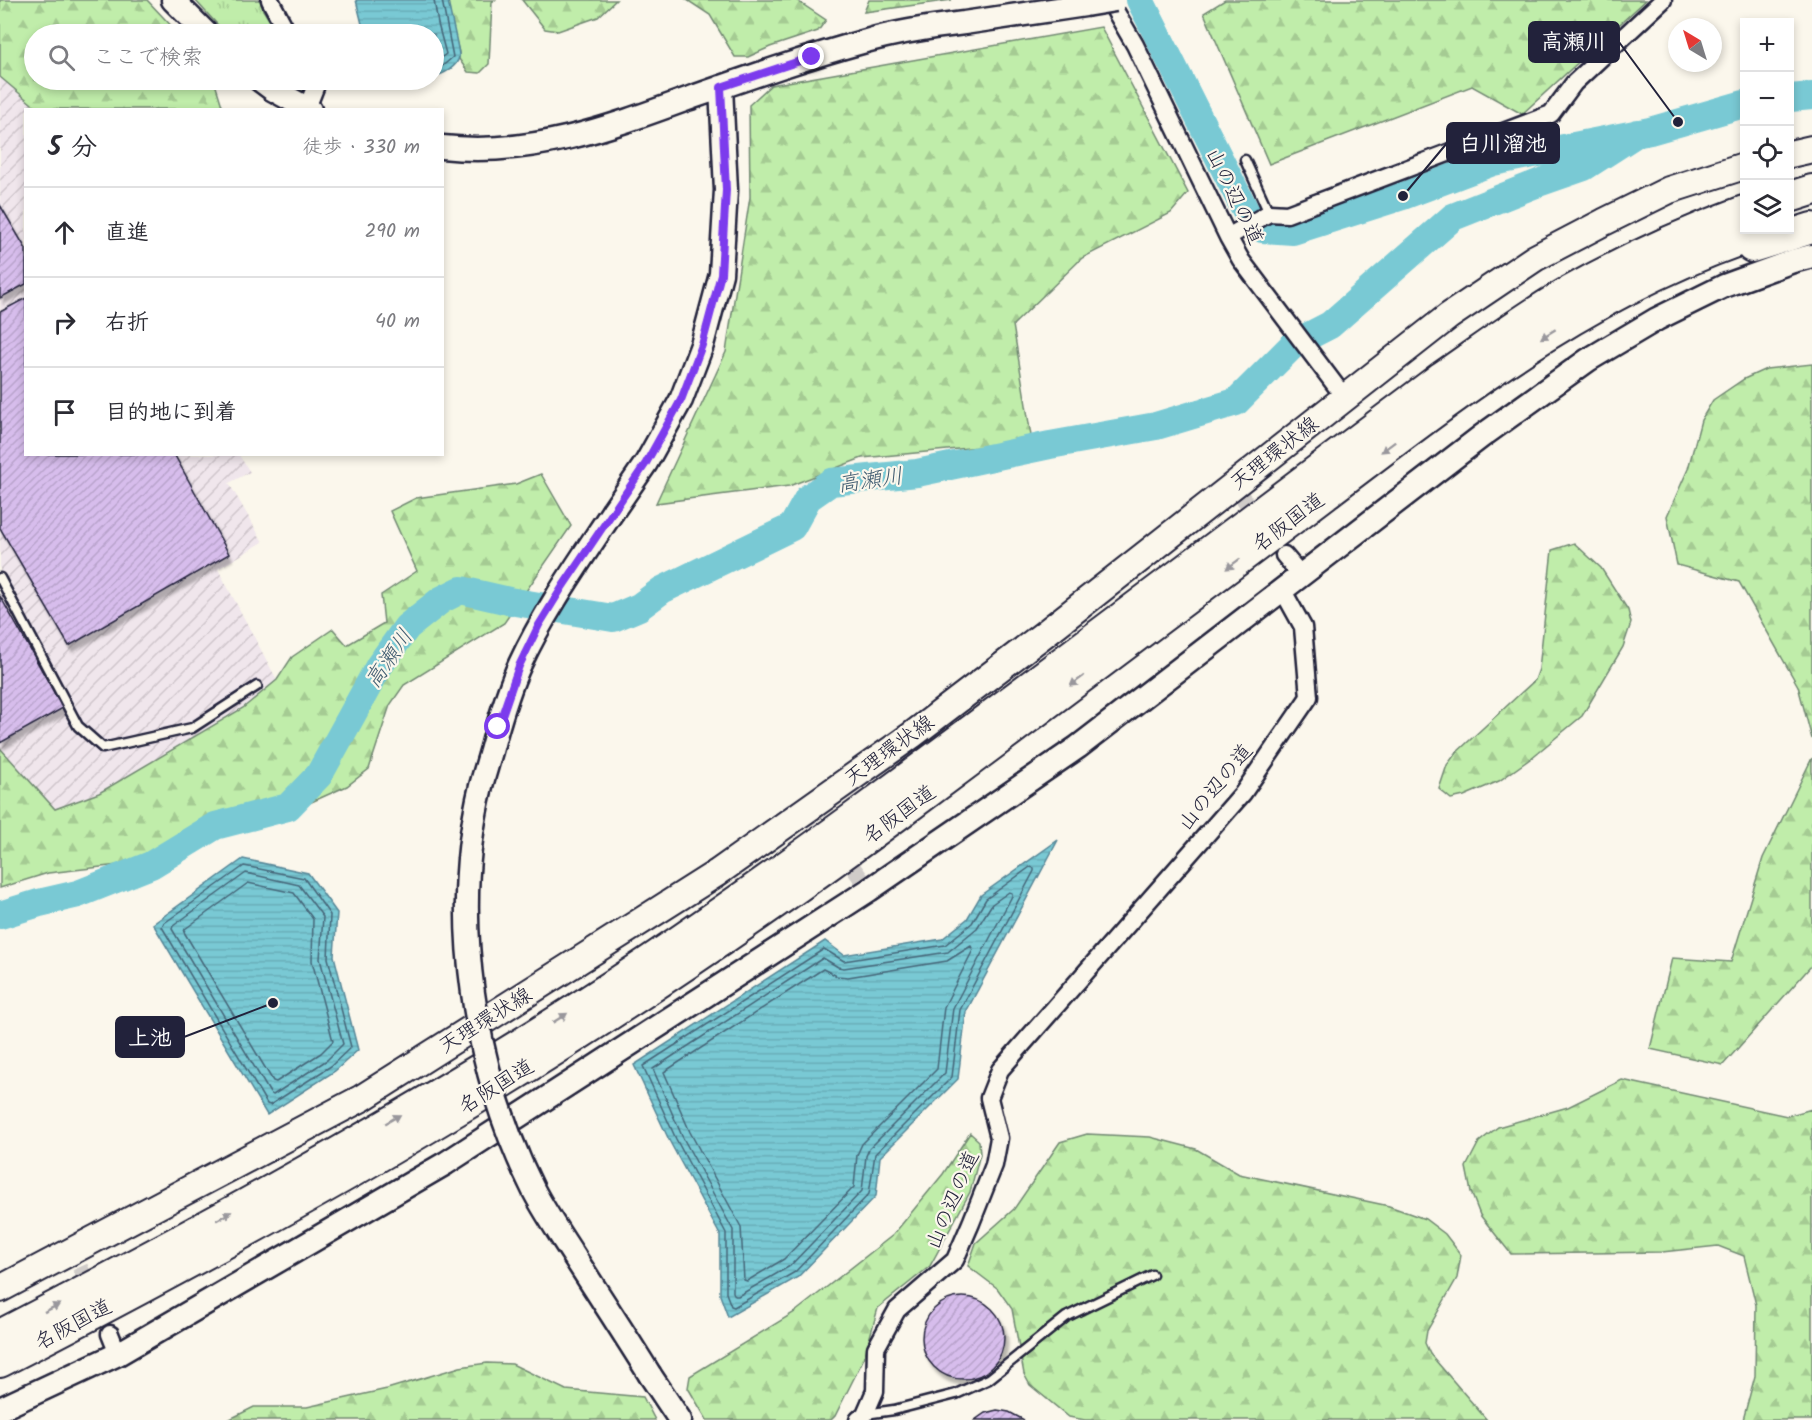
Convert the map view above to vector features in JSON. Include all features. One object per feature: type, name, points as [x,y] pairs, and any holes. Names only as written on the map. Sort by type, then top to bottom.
[{"type":"highway","points":[[1794,196],[1812,190]]},
{"type":"highway","name":"名阪国道","points":[[0,1335],[185,1238],[332,1155],[522,1042],[644,964],[757,888],[877,801],[1440,378],[1503,334],[1563,295],[1627,261],[1685,234],[1740,213]]},
{"type":"highway","points":[[1794,223],[1812,217]]},
{"type":"highway","points":[[1576,316],[1637,293],[1693,268],[1812,228]]},
{"type":"highway","name":"名阪国道","points":[[0,1362],[195,1259],[417,1134],[652,987],[770,907],[899,814],[1514,355],[1576,316],[1634,285],[1695,257],[1760,234]]},
{"type":"main road","points":[[1794,153],[1812,149]]},
{"type":"main road","name":"天理環状線","points":[[0,1289],[77,1258],[362,1098],[717,873],[922,728],[1043,635],[1238,491],[1345,398],[1449,316],[1535,258],[1669,190],[1740,167]]},
{"type":"street","points":[[173,0],[197,24]]},
{"type":"street","points":[[270,0],[283,24]]},
{"type":"street","name":"山の辺の道","points":[[1109,0],[1135,45],[1241,260],[1345,398]]},
{"type":"street","points":[[444,147],[513,148],[567,140],[868,40],[927,28],[1115,0]]},
{"type":"street","points":[[1228,237],[1269,213],[1287,214],[1551,114],[1574,83],[1663,0]]},
{"type":"street","points":[[680,1420],[534,1192],[514,1145],[497,1099],[483,1044],[474,999],[468,918],[470,866],[481,787],[519,666],[545,615],[646,463],[681,400],[702,345],[721,274],[726,190],[721,87]]},
{"type":"street","points":[[274,90],[306,108]]},
{"type":"street","points":[[308,108],[315,90]]},
{"type":"street","points":[[0,1409],[114,1344],[446,1163],[869,890],[1078,747],[1482,436],[1588,360],[1657,319],[1724,286],[1812,256]]},
{"type":"street","points":[[1284,555],[1301,575]]},
{"type":"street","name":"山の辺の道","points":[[861,1417],[875,1391],[876,1348],[897,1310],[955,1260],[994,1165],[999,1138],[989,1098],[1000,1070],[1243,793],[1309,697],[1303,627],[1282,590]]},
{"type":"lane","points":[[1245,160],[1269,213]]},
{"type":"lane","points":[[0,578],[78,726],[103,748],[192,729],[257,686]]},
{"type":"lane","name":"山の辺の道","points":[[861,1417],[956,1394],[989,1379],[1066,1317],[1152,1275]]},
{"type":"shaded area","points":[[0,77],[37,108],[24,108],[24,456],[240,456],[250,472],[229,483],[263,542],[218,569],[277,680],[243,708],[99,793],[56,809],[0,748]]},
{"type":"green space","points":[[0,0],[147,0],[170,24],[24,24],[24,90],[217,90],[223,108],[37,108],[0,77]]},
{"type":"green space","points":[[195,0],[260,0],[272,24],[217,24]]},
{"type":"green space","points":[[448,0],[495,0],[492,2],[489,64],[480,73],[468,72],[459,59]]},
{"type":"green space","points":[[522,0],[616,0],[598,17],[558,31],[545,29]]},
{"type":"green space","points":[[687,0],[796,0],[826,20],[818,31],[748,57],[735,57],[710,15]]},
{"type":"green space","points":[[869,0],[952,0],[864,12]]},
{"type":"green space","points":[[1225,0],[1646,0],[1522,114],[1472,86],[1269,164],[1204,13]]},
{"type":"green space","points":[[1101,27],[1188,193],[1171,213],[1082,258],[1013,325],[1032,442],[862,458],[789,486],[656,503],[726,352],[750,197],[749,105],[771,85]]},
{"type":"green space","points":[[293,90],[303,90],[303,97]]},
{"type":"green space","points":[[1812,364],[1812,739],[1798,686],[1739,582],[1677,565],[1667,516],[1688,469],[1701,420],[1713,400],[1744,379],[1766,369]]},
{"type":"green space","points":[[541,474],[571,526],[504,623],[404,685],[390,705],[369,769],[347,786],[296,809],[224,823],[145,862],[48,873],[0,888],[0,748],[55,809],[99,793],[243,708],[277,680],[292,657],[333,629],[347,645],[384,623],[381,595],[417,571],[390,511],[416,498],[516,484]]},
{"type":"green space","points":[[1574,543],[1601,568],[1628,610],[1631,623],[1623,647],[1582,716],[1499,781],[1451,799],[1439,789],[1447,765],[1456,753],[1535,680],[1539,669],[1552,550]]},
{"type":"green space","points":[[1812,758],[1812,965],[1723,1065],[1650,1049],[1672,958],[1731,962],[1763,858]]},
{"type":"green space","points":[[1622,1080],[1787,1116],[1812,1109],[1812,1420],[1743,1420],[1755,1376],[1756,1305],[1744,1256],[1718,1246],[1662,1252],[1511,1254],[1480,1215],[1471,1192],[1466,1167],[1479,1142],[1498,1127],[1568,1107]]},
{"type":"green space","points":[[970,1133],[979,1141],[980,1154],[970,1192],[930,1266],[878,1308],[864,1358],[835,1416],[831,1420],[707,1420],[688,1388],[690,1376],[795,1312],[893,1235],[943,1174]]},
{"type":"green space","points":[[1087,1134],[1150,1137],[1196,1149],[1239,1174],[1389,1206],[1425,1219],[1445,1234],[1461,1255],[1457,1278],[1427,1331],[1425,1343],[1430,1354],[1487,1420],[1085,1420],[1069,1417],[1030,1385],[1024,1374],[1012,1309],[997,1288],[968,1266],[976,1243],[1014,1209],[1060,1142]]},
{"type":"green space","points":[[487,1363],[512,1364],[566,1390],[643,1397],[655,1420],[228,1420],[254,1407],[307,1407],[387,1389],[460,1367]]},
{"type":"water","points":[[356,0],[448,0],[459,53],[458,61],[444,72],[444,24],[362,24]]},
{"type":"water","points":[[1058,840],[966,1012],[958,1079],[880,1157],[876,1196],[798,1277],[728,1317],[720,1295],[720,1235],[670,1142],[634,1065],[825,941],[844,955],[942,939],[967,919],[981,895]]},
{"type":"water","points":[[243,859],[308,873],[337,913],[334,956],[358,1050],[335,1071],[267,1115],[153,924]]},
{"type":"building","points":[[0,205],[24,246],[24,285],[0,298]]},
{"type":"building","points":[[24,299],[24,456],[175,456],[229,554],[69,646],[0,528],[0,312]]},
{"type":"building","points":[[0,596],[63,708],[0,743]]},
{"type":"building","points":[[963,1297],[979,1300],[992,1309],[1001,1322],[1004,1338],[1001,1354],[992,1367],[979,1376],[963,1379],[947,1376],[934,1367],[925,1354],[922,1338],[925,1322],[934,1309],[947,1300]]},
{"type":"building","points":[[997,1410],[1009,1412],[1024,1420],[975,1420],[985,1413]]},
{"type":"waterway","points":[[1140,0],[1246,212],[1262,229],[1293,231],[1403,196],[1493,162],[1650,131],[1740,105]]},
{"type":"waterway","name":"高瀬川","points":[[1794,98],[1812,96]]},
{"type":"waterway","name":"高瀬川","points":[[0,915],[78,894],[151,865],[215,826],[288,807],[319,775],[379,666],[407,627],[441,600],[461,590],[509,601],[613,618],[639,607],[662,590],[792,527],[808,498],[831,482],[917,473],[1050,445],[1156,426],[1236,402],[1295,343],[1330,325],[1453,217],[1584,167],[1637,133]]},
{"type":"tunnel","points":[[1242,497],[1261,522]]},
{"type":"tunnel","points":[[810,807],[869,890]]},
{"type":"tunnel","points":[[80,1267],[110,1334]]},
{"type":"place","name":"高瀬川","points":[[1678,122]]},
{"type":"place","name":"白川溜池","points":[[1403,196]]},
{"type":"place","name":"上池","points":[[273,1003]]},
{"type":"route","points":[[498,727],[519,666],[539,625],[646,463],[681,400],[702,345],[721,274],[726,190],[721,87],[812,57]]}]
